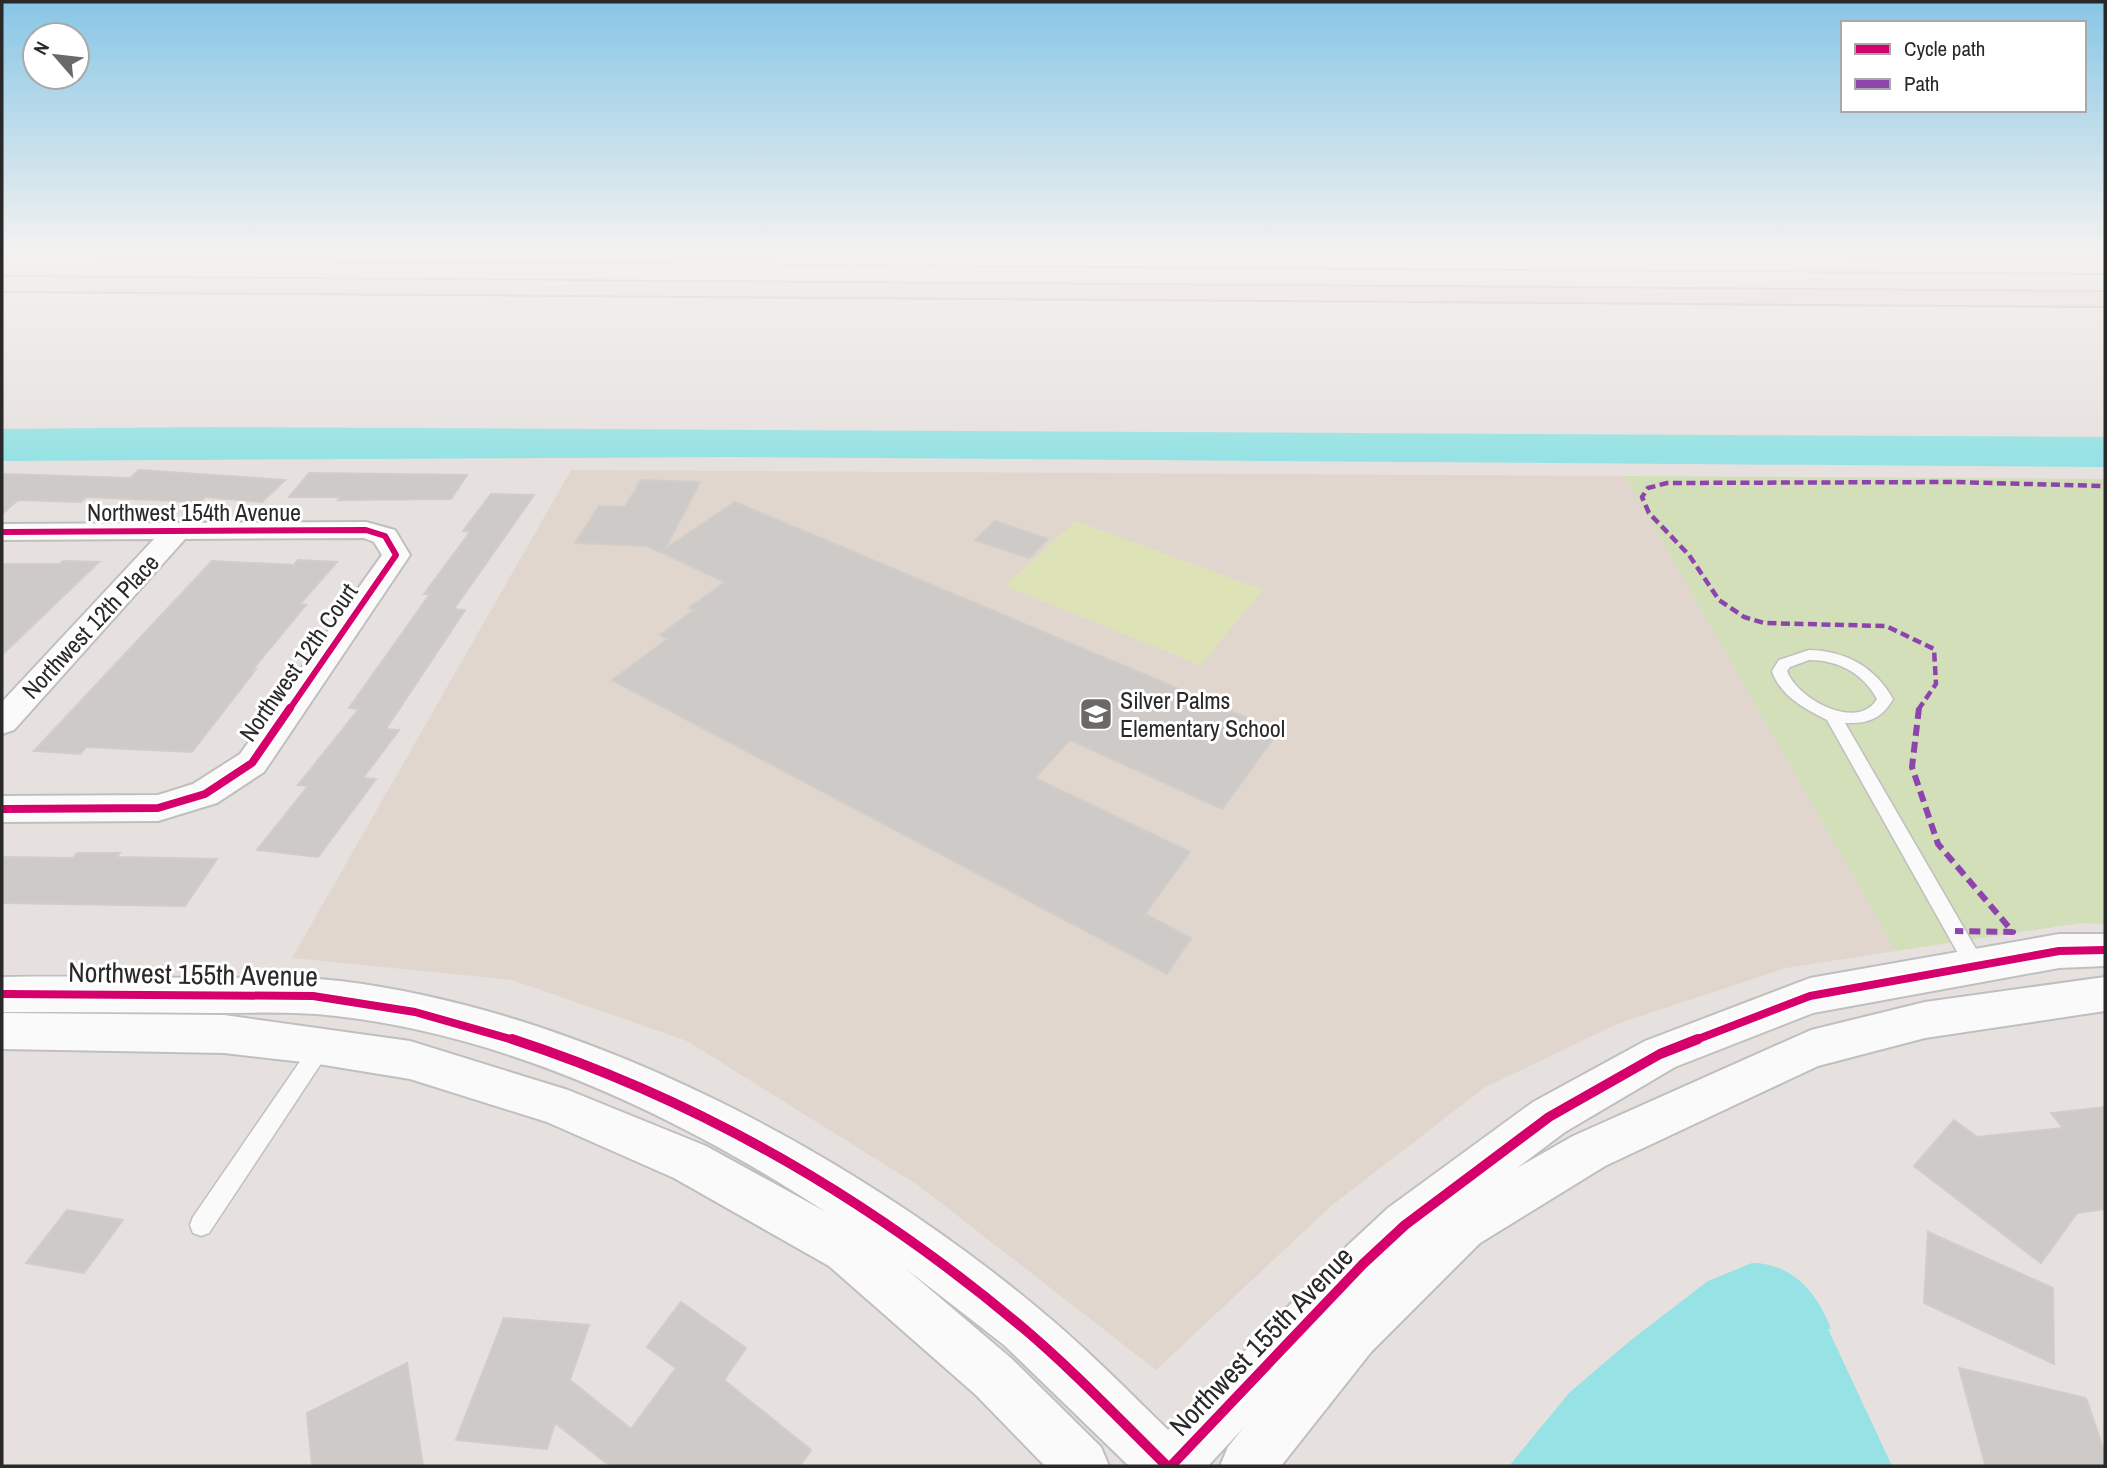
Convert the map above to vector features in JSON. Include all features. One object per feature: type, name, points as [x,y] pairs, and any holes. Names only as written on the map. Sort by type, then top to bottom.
[{"type":"street","name":"Northwest 154th Avenue","points":[[2,532],[366,530],[385,536]]},
{"type":"street","name":"Northwest 12th Place","points":[[2,722],[177,531]]},
{"type":"street","name":"Northwest 12th Court","points":[[2,809],[158,808],[205,794],[252,763],[396,555],[385,536]]},
{"type":"street","name":"Northwest 155th Avenue","points":[[2,993],[313,996],[362,999],[454,1022],[584,1062],[665,1096],[767,1147],[895,1228],[1028,1333],[1169,1466],[1396,1233],[1549,1117],[1660,1054],[1810,996],[1868,983],[2059,951],[2105,950]]},
{"type":"street","points":[[1247,1466],[1353,1334],[1463,1226],[1589,1151],[1811,1049],[1925,1020],[2105,994]]},
{"type":"street","points":[[2,1031],[224,1034],[322,1045],[410,1060],[553,1104],[690,1162],[846,1249],[994,1377],[1082,1466]]},
{"type":"lane","points":[[1833,716],[1870,716],[1881,710],[1885,699],[1880,687],[1860,670],[1832,658],[1805,656],[1786,663],[1782,673],[1790,691],[1813,708],[1833,716],[1976,967]]},
{"type":"lane","points":[[201,1225],[322,1045]]},
{"type":"shaded area","name":"Silver Palms Elementary School","points":[[571,470],[1625,476],[1896,951],[1786,968],[1617,1024],[1484,1088],[1331,1206],[1156,1370],[919,1186],[687,1041],[512,980],[292,958]]},
{"type":"green space","points":[[1625,476],[2105,479],[2105,924],[2081,923],[1896,951]]},
{"type":"green space","points":[[1076,521],[1263,590],[1200,665],[1005,586]]},
{"type":"water","points":[[212,427],[2105,437],[2105,467],[729,457],[2,461],[2,429]]},
{"type":"water","points":[[1752,1263],[1767,1264],[1792,1275],[1819,1304],[1892,1466],[1509,1466],[1569,1393],[1631,1340],[1708,1281]]},
{"type":"building","points":[[139,470],[285,480],[262,502],[205,497],[200,502],[86,497],[81,502],[18,500],[2,514],[2,474],[130,478]]},
{"type":"building","points":[[309,473],[467,475],[451,499],[338,500],[340,497],[289,497]]},
{"type":"building","points":[[641,480],[700,482],[665,549],[735,502],[1279,731],[1222,809],[1070,740],[1035,778],[1190,852],[1145,914],[1191,938],[1167,974],[612,680],[668,639],[660,635],[694,610],[689,608],[725,582],[647,546],[575,543],[599,506],[625,507]]},
{"type":"building","points":[[491,494],[534,495],[454,609],[465,610],[386,729],[399,730],[363,778],[376,779],[318,857],[257,850],[308,786],[298,785],[359,709],[349,708],[430,594],[424,594],[470,532],[463,531]]},
{"type":"building","points":[[995,521],[1048,539],[1029,558],[975,540]]},
{"type":"building","points":[[298,560],[337,562],[300,604],[306,605],[253,669],[256,669],[192,752],[86,747],[80,754],[34,751],[212,561],[294,565]]},
{"type":"building","points":[[63,561],[99,562],[2,655],[2,564],[60,564]]},
{"type":"building","points":[[77,853],[120,853],[117,857],[217,859],[185,906],[2,903],[2,857],[73,858]]},
{"type":"building","points":[[2105,1107],[2105,1209],[2077,1213],[2041,1263],[1914,1166],[1954,1120],[1977,1137],[2063,1128],[2051,1113]]},
{"type":"building","points":[[67,1210],[123,1220],[84,1273],[26,1263]]},
{"type":"building","points":[[1928,1232],[2053,1288],[2054,1364],[1924,1303]]},
{"type":"building","points":[[681,1302],[746,1348],[724,1380],[811,1450],[800,1466],[610,1466],[555,1423],[547,1449],[456,1440],[504,1318],[589,1325],[570,1380],[631,1429],[676,1368],[647,1347]]},
{"type":"building","points":[[407,1363],[423,1466],[312,1466],[307,1413]]},
{"type":"building","points":[[1959,1368],[2086,1398],[2105,1454],[2105,1466],[1985,1464]]},
{"type":"marked path","points":[[1955,931],[2013,932],[1938,844],[1912,767],[1918,709],[1936,684],[1934,649],[1886,626],[1764,623],[1744,617],[1719,600],[1689,555],[1649,513],[1642,497],[1648,488],[1667,483],[1952,482],[2105,486]]},
{"type":"cycle path","points":[[2,532],[366,530],[385,536],[396,555],[252,763],[205,794],[158,808],[2,809]]},
{"type":"cycle path","points":[[1171,1466],[1363,1264],[1405,1225],[1549,1117],[1660,1054],[1810,996],[2059,951],[2105,950]]},
{"type":"cycle path","points":[[2,994],[313,996],[364,1002],[415,1012],[514,1040],[635,1085],[750,1140],[859,1206],[912,1243],[1030,1334],[1167,1466]]},
{"type":"place","name":"Silver Palms Elementary School","points":[[1096,714]]}]
